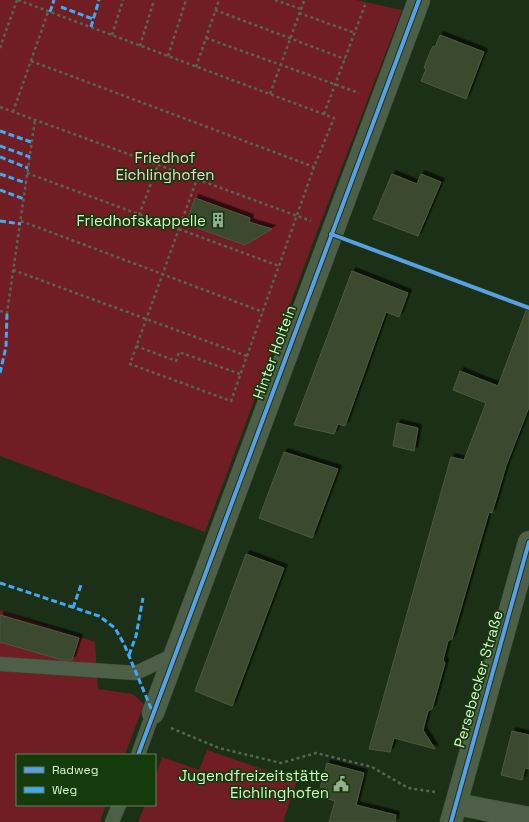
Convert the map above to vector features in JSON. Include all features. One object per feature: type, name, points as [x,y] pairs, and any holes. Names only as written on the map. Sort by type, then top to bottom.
[{"type":"street","name":"Hinter Holtein","points":[[153,713],[332,229],[419,0]]},
{"type":"street","name":"Persebecker Straße","points":[[529,542],[453,813],[529,818]]},
{"type":"lane","points":[[0,664],[136,673],[176,654]]},
{"type":"lane","points":[[138,754],[153,713]]},
{"type":"lane","points":[[112,822],[119,806]]},
{"type":"path","points":[[0,48],[17,0],[334,118],[314,167],[231,401],[130,364],[197,179]]},
{"type":"path","points":[[112,35],[122,0]]},
{"type":"path","points":[[140,46],[154,0]]},
{"type":"path","points":[[168,56],[186,0]]},
{"type":"path","points":[[196,67],[219,0]]},
{"type":"path","points":[[275,0],[301,9]]},
{"type":"path","points":[[270,94],[304,1]]},
{"type":"path","points":[[324,114],[365,5]]},
{"type":"path","points":[[215,10],[345,59]]},
{"type":"path","points":[[13,112],[48,12]]},
{"type":"path","points":[[299,13],[355,33]]},
{"type":"path","points":[[206,38],[363,95]]},
{"type":"path","points":[[31,61],[314,167]]},
{"type":"path","points":[[0,107],[332,229]]},
{"type":"path","points":[[0,311],[7,313],[35,120]]},
{"type":"path","points":[[139,215],[158,165]]},
{"type":"path","points":[[27,173],[279,266]]},
{"type":"path","points":[[21,221],[263,312]]},
{"type":"path","points":[[13,270],[145,320],[247,356]]},
{"type":"path","points":[[136,346],[176,361],[179,352],[240,374]]},
{"type":"path","points":[[153,713],[160,723],[219,748],[281,764],[316,753],[372,767],[408,788],[427,792]]},
{"type":"green space","name":"Friedhof Eichlinghofen","points":[[0,0],[356,0],[402,10],[205,532],[0,456]]},
{"type":"green space","points":[[0,610],[95,642],[98,689],[133,694],[144,704],[125,754],[16,754],[16,806],[106,806],[100,822],[0,822]]},
{"type":"green space","points":[[207,750],[297,781],[283,822],[138,822],[145,806],[156,806],[156,774],[162,757],[199,770]]},
{"type":"building","points":[[440,35],[484,52],[466,99],[421,81],[426,69],[424,68],[428,57],[433,46],[435,47]]},
{"type":"building","points":[[392,174],[417,184],[421,174],[441,182],[418,236],[373,219]]},
{"type":"building","name":"Friedhofskappelle","points":[[195,198],[250,218],[249,222],[272,229],[245,245],[186,224]]},
{"type":"building","points":[[352,271],[408,293],[399,317],[386,312],[345,426],[338,424],[334,434],[294,425]]},
{"type":"building","points":[[527,308],[529,308],[529,407],[506,466],[492,513],[489,512],[452,639],[448,641],[443,660],[445,663],[432,709],[428,711],[423,730],[435,749],[394,738],[390,752],[369,749],[451,457],[464,460],[486,403],[453,390],[460,371],[498,386]]},
{"type":"building","points":[[397,423],[418,428],[414,451],[393,446]]},
{"type":"building","points":[[284,452],[338,469],[312,538],[259,518]]},
{"type":"building","points":[[246,554],[284,568],[232,706],[195,691]]},
{"type":"building","points":[[0,615],[79,638],[72,660],[62,660],[0,642]]},
{"type":"building","points":[[512,731],[529,735],[529,769],[525,768],[522,780],[501,775]]},
{"type":"building","name":"Jugendfreizeitstätte Eichlinghofen","points":[[327,763],[364,773],[356,805],[396,815],[395,822],[329,822],[335,801],[318,796]]},
{"type":"marked path","points":[[50,12],[54,0]]},
{"type":"marked path","points":[[91,27],[99,0]]},
{"type":"marked path","points":[[61,7],[93,19]]},
{"type":"marked path","points":[[0,131],[31,142]]},
{"type":"marked path","points":[[0,146],[30,157]]},
{"type":"marked path","points":[[0,157],[28,168]]},
{"type":"marked path","points":[[0,174],[26,183]]},
{"type":"marked path","points":[[0,190],[24,199]]},
{"type":"marked path","points":[[0,221],[21,224]]},
{"type":"marked path","points":[[0,373],[6,347],[7,313]]},
{"type":"marked path","points":[[0,583],[99,616],[115,628],[124,644],[153,713]]},
{"type":"marked path","points":[[73,608],[81,585]]},
{"type":"marked path","points":[[129,655],[136,636],[143,598]]},
{"type":"cycle path","points":[[138,754],[419,0]]},
{"type":"cycle path","points":[[331,234],[529,308]]},
{"type":"cycle path","points":[[451,822],[529,542]]},
{"type":"place","name":"Friedhofskappelle","points":[[218,220]]},
{"type":"place","name":"Jugendfreizeitstätte Eichlinghofen","points":[[341,784]]}]
